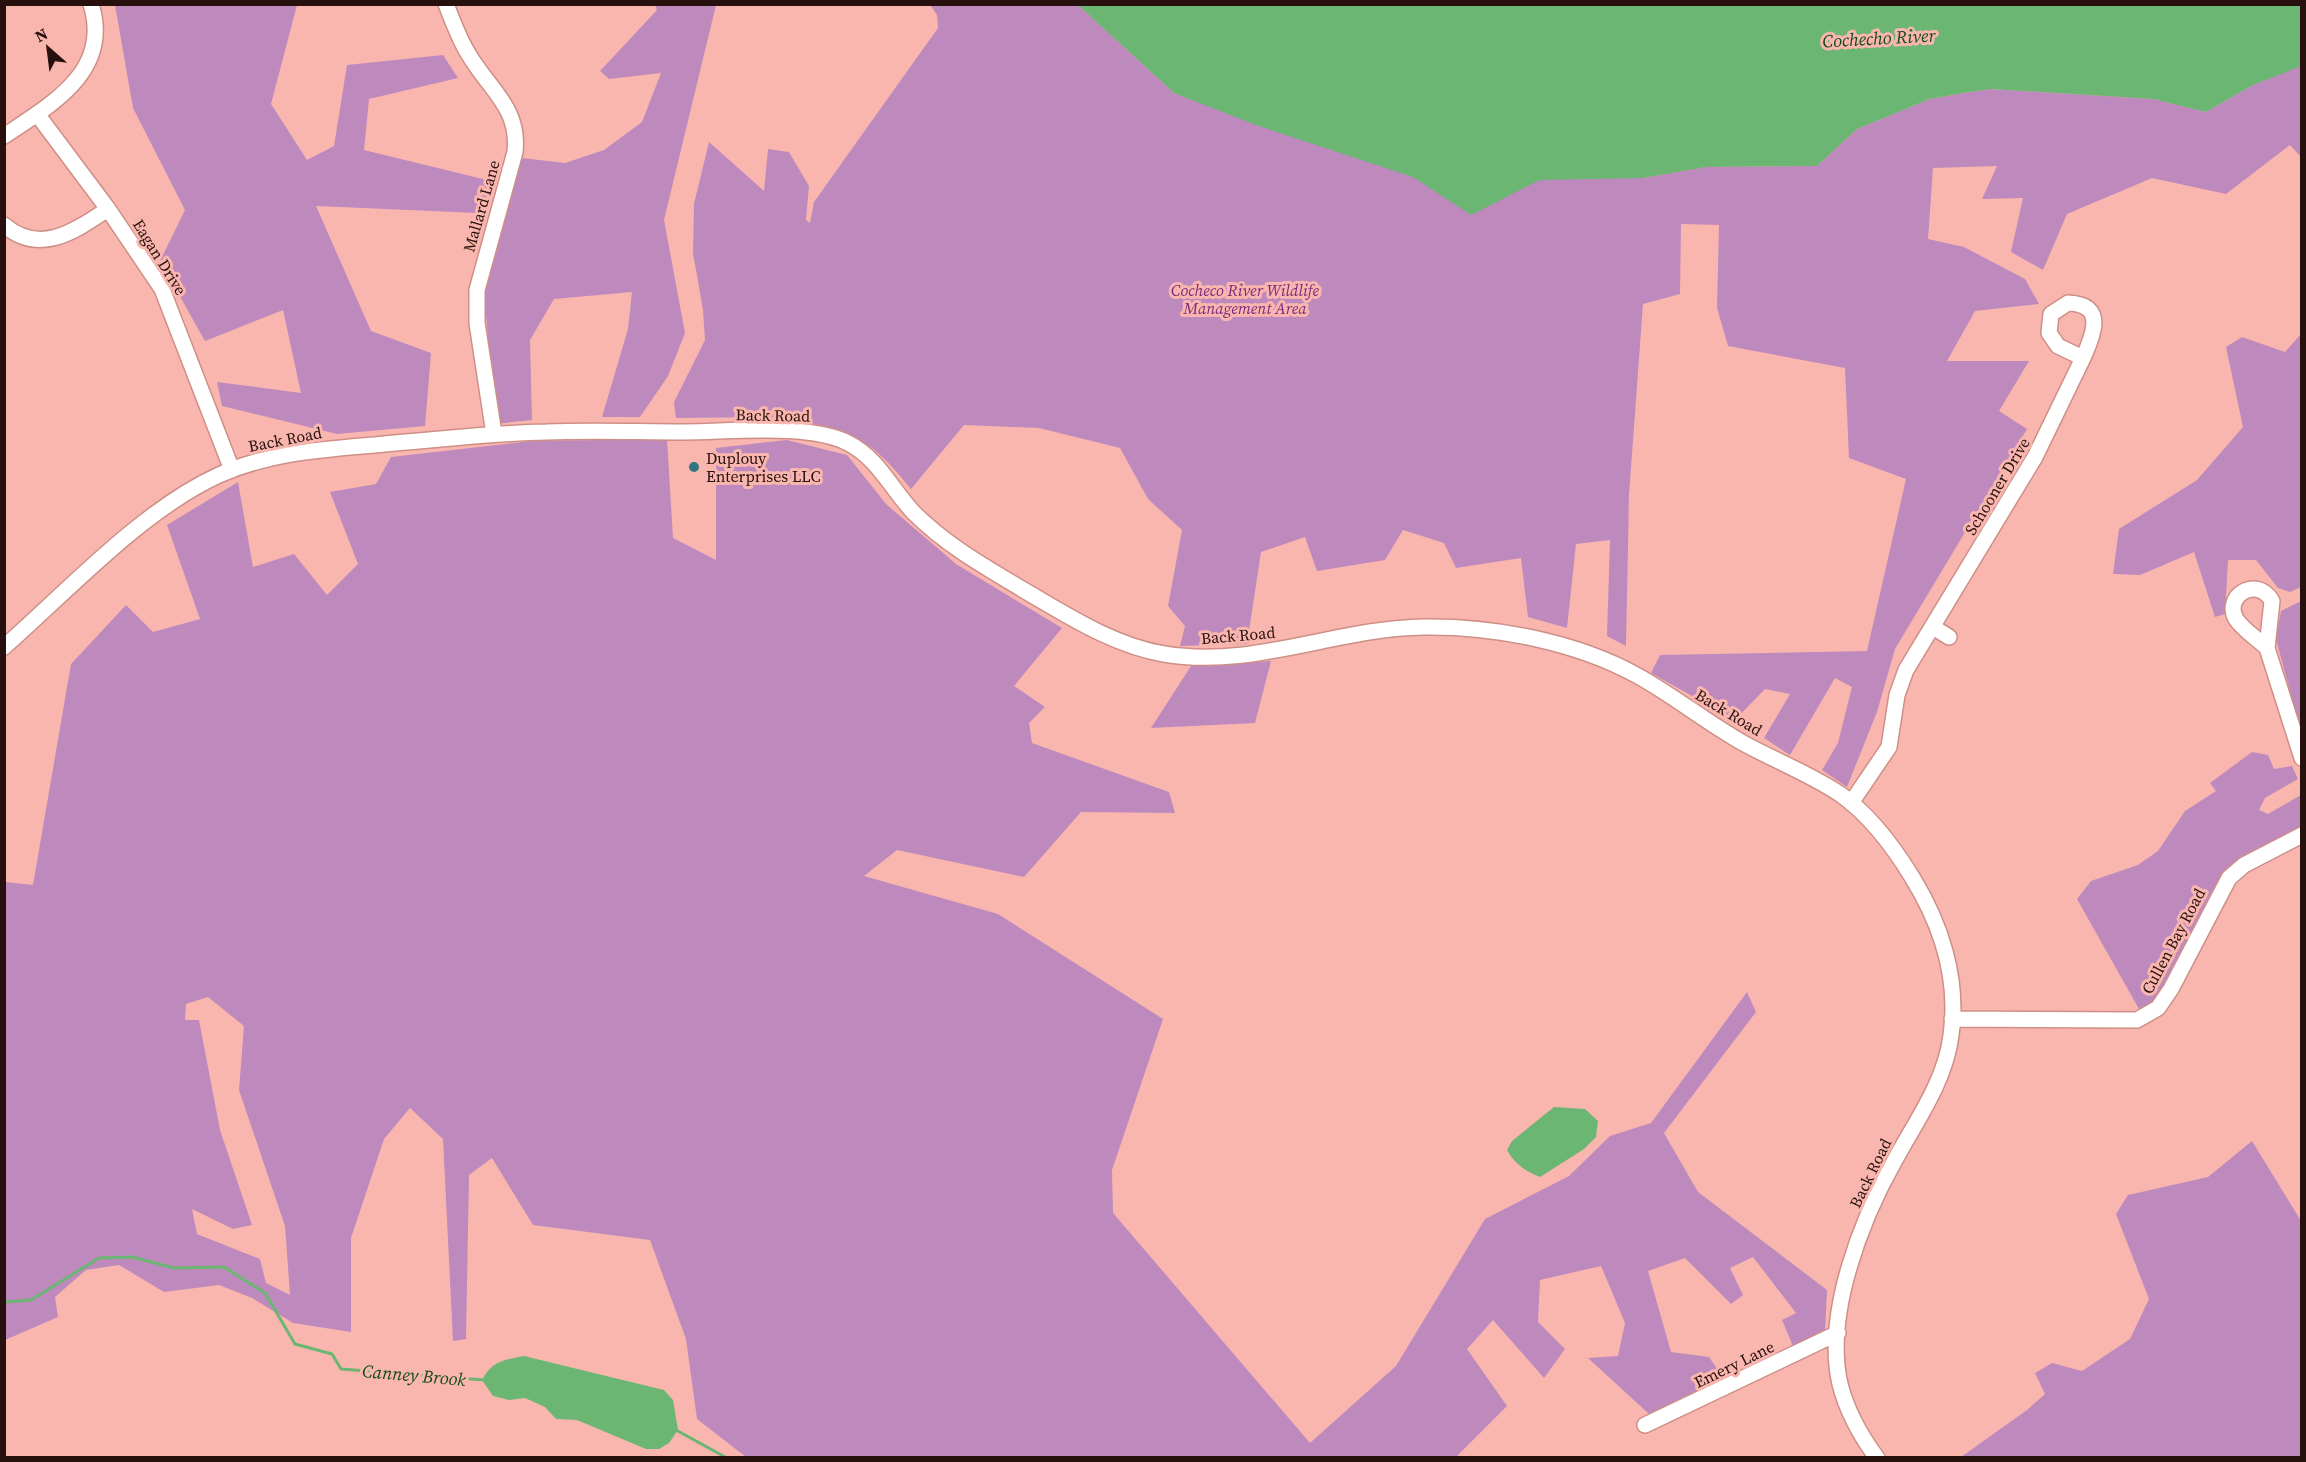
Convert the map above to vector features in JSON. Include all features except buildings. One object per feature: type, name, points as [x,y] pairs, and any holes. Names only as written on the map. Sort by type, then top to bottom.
[{"type":"street","points":[[4,136],[37,114],[75,81],[92,58],[96,30],[91,4]]},
{"type":"street","name":"Mallard Lane","points":[[446,4],[469,56],[508,110],[516,129],[515,152],[477,290],[477,323],[494,434]]},
{"type":"street","name":"Eagan Drive","points":[[37,114],[108,209],[162,289],[232,470]]},
{"type":"street","points":[[4,225],[20,235],[46,241],[72,232],[108,209]]},
{"type":"street","name":"Schooner Drive","points":[[1851,803],[1889,747],[1900,682],[2036,457],[2083,358]]},
{"type":"street","name":"Back Road","points":[[4,647],[145,521],[194,487],[232,470],[280,455],[494,434],[783,431],[828,435],[844,441],[866,455],[908,507],[961,553],[1063,613],[1113,639],[1137,648],[1188,657],[1246,655],[1384,630],[1429,627],[1552,642],[1582,651],[1635,674],[1739,741],[1822,783],[1851,803],[1884,837],[1924,897],[1942,939],[1948,960],[1951,1040],[1935,1087],[1881,1186],[1858,1242],[1843,1298],[1838,1333],[1840,1382],[1851,1416],[1877,1458]]},
{"type":"street","points":[[1933,627],[1948,637]]},
{"type":"street","points":[[2267,648],[2301,758]]},
{"type":"street","name":"Cullen Bay Road","points":[[1952,1019],[2137,1020],[2158,1008],[2171,989],[2229,878],[2244,865],[2301,835]]},
{"type":"street","name":"Emery Lane","points":[[1645,1425],[1666,1418],[1730,1384],[1838,1333]]},
{"type":"green space","points":[[115,5],[297,5],[271,104],[307,160],[334,146],[347,65],[443,55],[458,78],[369,99],[364,150],[495,182],[478,213],[316,206],[371,331],[431,353],[425,426],[337,434],[222,406],[217,382],[301,393],[283,310],[205,341],[160,261],[185,210],[133,108]]},
{"type":"green space","points":[[655,5],[716,5],[664,220],[685,333],[668,376],[640,417],[602,417],[628,329],[632,292],[554,299],[530,340],[532,420],[495,424],[485,302],[486,272],[522,158],[565,163],[604,150],[642,122],[661,73],[609,79],[600,71],[657,10]]},
{"type":"green space","name":"Cocheco River Wildlife Management Area","points":[[930,5],[1078,5],[1174,93],[1414,177],[1548,175],[1643,178],[1705,167],[1817,166],[1857,129],[1930,99],[1991,89],[2153,99],[2206,112],[2253,85],[2301,65],[2301,157],[2290,145],[2226,194],[2152,178],[2067,214],[2043,270],[2011,252],[2023,198],[1982,199],[1997,166],[1933,168],[1928,239],[1964,247],[2025,279],[2039,304],[1975,311],[1947,361],[2029,361],[1999,411],[2027,429],[1895,649],[1877,712],[1847,787],[1822,770],[1838,743],[1852,687],[1835,678],[1790,755],[1764,738],[1790,694],[1765,689],[1735,720],[1651,673],[1660,655],[1867,651],[1906,479],[1849,458],[1845,368],[1728,346],[1717,308],[1719,225],[1681,224],[1680,294],[1643,304],[1629,495],[1626,646],[1607,636],[1610,540],[1576,544],[1567,628],[1528,617],[1521,558],[1456,568],[1444,543],[1403,530],[1385,560],[1317,571],[1305,537],[1261,552],[1247,644],[1180,646],[1185,626],[1168,606],[1182,530],[1148,499],[1120,448],[1039,428],[964,425],[911,489],[896,471],[868,445],[837,430],[820,425],[776,421],[776,417],[676,418],[674,402],[705,340],[703,310],[693,253],[694,204],[709,142],[764,191],[768,149],[789,152],[809,186],[806,220],[810,223],[814,202],[938,28],[937,15]]},
{"type":"green space","points":[[2301,334],[2301,587],[2290,592],[2278,588],[2256,560],[2228,560],[2225,614],[2215,617],[2194,552],[2140,575],[2113,574],[2119,529],[2197,480],[2243,427],[2226,347],[2242,337],[2285,352]]},
{"type":"green space","points":[[667,439],[673,538],[716,560],[716,448],[787,440],[847,455],[886,504],[956,564],[1062,628],[1014,686],[1045,707],[1029,723],[1032,743],[1169,792],[1175,813],[1081,812],[1024,877],[897,850],[864,876],[998,914],[1163,1019],[1112,1170],[1113,1213],[1310,1443],[1396,1366],[1485,1219],[1569,1176],[1610,1136],[1651,1123],[1747,992],[1756,1012],[1664,1133],[1698,1192],[1827,1290],[1825,1332],[1793,1346],[1782,1320],[1796,1313],[1753,1257],[1730,1268],[1743,1295],[1731,1304],[1685,1258],[1648,1271],[1671,1352],[1709,1357],[1724,1379],[1649,1414],[1588,1358],[1618,1356],[1625,1323],[1601,1266],[1540,1280],[1538,1322],[1565,1349],[1544,1378],[1493,1320],[1467,1349],[1507,1406],[1456,1457],[746,1457],[697,1419],[686,1339],[650,1240],[533,1225],[492,1158],[469,1175],[466,1339],[453,1341],[443,1139],[410,1108],[384,1139],[351,1238],[351,1332],[293,1323],[252,1298],[219,1285],[164,1292],[119,1265],[86,1270],[55,1297],[58,1317],[5,1340],[5,882],[33,885],[71,664],[126,605],[153,632],[200,619],[167,525],[238,482],[253,567],[294,554],[327,595],[358,564],[330,492],[376,484],[391,457],[532,441]],"holes":[[[208,997],[244,1026],[239,1090],[285,1226],[290,1295],[266,1283],[260,1259],[197,1234],[192,1209],[233,1229],[252,1225],[220,1130],[199,1020],[185,1020],[186,1004]]]},
{"type":"green space","points":[[2301,601],[2301,733],[2276,639],[2281,611]]},
{"type":"green space","points":[[1271,661],[1255,723],[1151,728],[1191,666]]},
{"type":"green space","points":[[2252,752],[2268,755],[2274,769],[2292,766],[2298,779],[2265,798],[2259,810],[2268,814],[2301,795],[2301,829],[2222,877],[2210,895],[2160,995],[2151,1004],[2139,1009],[2077,899],[2091,881],[2138,865],[2158,851],[2185,811],[2216,791],[2210,783]]},
{"type":"green space","points":[[2252,1141],[2301,1221],[2301,1457],[1961,1457],[2027,1410],[2045,1394],[2035,1373],[2052,1363],[2082,1371],[2130,1339],[2149,1299],[2116,1214],[2128,1195],[2208,1177]]},
{"type":"water","name":"Cochecho River","points":[[1078,5],[2301,5],[2301,66],[2253,85],[2206,112],[2153,99],[1991,89],[1963,93],[1930,99],[1857,129],[1817,166],[1706,167],[1643,178],[1540,180],[1471,215],[1413,177],[1256,125],[1174,93]]},
{"type":"water","points":[[1554,1107],[1585,1109],[1598,1121],[1596,1137],[1584,1149],[1540,1177],[1521,1166],[1507,1150],[1512,1141]]},
{"type":"water","points":[[524,1356],[664,1390],[673,1400],[678,1430],[669,1443],[659,1449],[646,1449],[577,1420],[556,1419],[545,1407],[525,1398],[509,1400],[493,1396],[482,1380],[486,1374],[499,1362]]},
{"type":"waterway","name":"Canney Brook","points":[[4,1302],[31,1300],[99,1258],[132,1257],[174,1268],[224,1267],[265,1293],[295,1344],[332,1354],[341,1369],[484,1380]]},
{"type":"waterway","name":"Canney Brook","points":[[676,1430],[727,1458]]},
{"type":"place","name":"Duplouy Enterprises LLC","points":[[694,467]]}]
